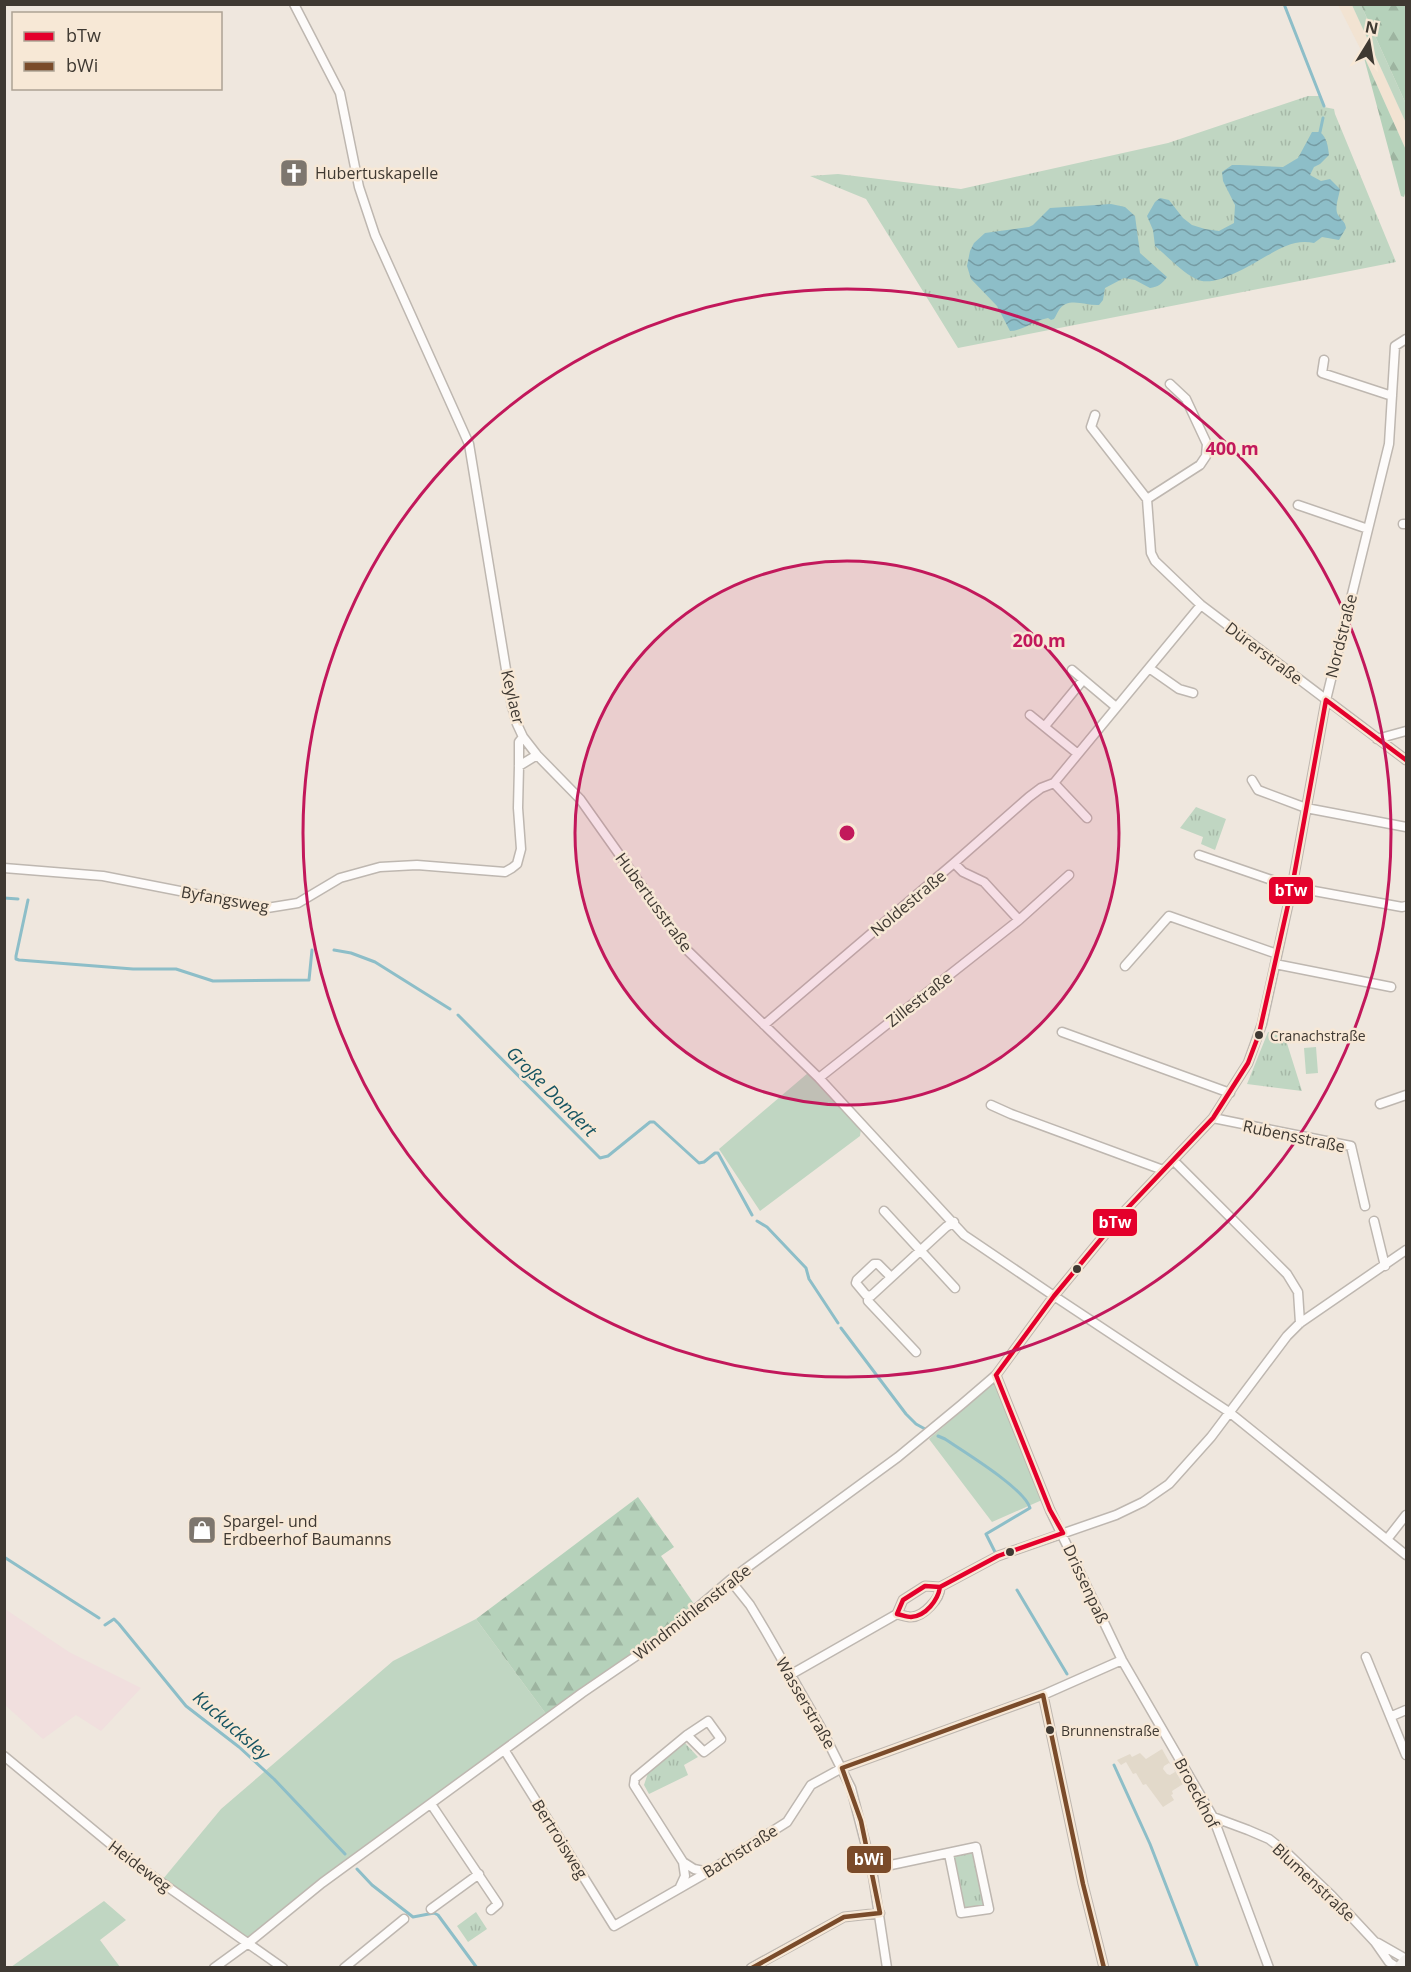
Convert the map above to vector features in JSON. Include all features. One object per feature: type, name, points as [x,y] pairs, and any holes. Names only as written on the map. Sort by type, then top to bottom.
[{"type":"street","name":"Keylaer","points":[[294,4],[340,93],[359,187],[375,235],[469,444],[512,706],[523,737]]},
{"type":"street","name":"Nordstraße","points":[[1053,1296],[1121,1215],[1213,1118],[1248,1063],[1260,1035],[1292,887],[1326,700],[1389,444],[1395,346],[1407,339]]},
{"type":"street","points":[[1324,360],[1322,373],[1392,396]]},
{"type":"street","points":[[1095,415],[1091,427],[1147,499],[1200,465],[1206,456],[1207,444],[1186,399],[1170,384]]},
{"type":"street","name":"Dürerstraße","points":[[1147,499],[1151,553],[1155,561],[1202,605],[1407,760]]},
{"type":"street","points":[[1298,505],[1368,529]]},
{"type":"street","name":"Noldestraße","points":[[764,1025],[1029,797],[1041,788],[1054,783],[1202,605]]},
{"type":"street","points":[[1149,669],[1179,689],[1193,693]]},
{"type":"street","points":[[1072,670],[1116,707]]},
{"type":"street","points":[[1045,726],[1083,680]]},
{"type":"street","points":[[1030,714],[1078,754]]},
{"type":"street","points":[[1377,739],[1407,730]]},
{"type":"street","name":"Hubertusstraße","points":[[523,737],[537,755],[580,799],[687,950],[819,1078],[964,1235],[1228,1412],[1407,1555]]},
{"type":"street","name":"Byfangsweg","points":[[4,868],[103,876],[267,908],[298,903],[340,878],[380,867],[417,865],[505,872],[517,864],[521,849],[518,808],[519,742],[523,737]]},
{"type":"street","points":[[519,766],[537,755]]},
{"type":"street","points":[[1252,780],[1258,789],[1306,808],[1407,826]]},
{"type":"street","points":[[1054,783],[1087,818]]},
{"type":"street","points":[[1199,855],[1292,887],[1402,907],[1407,906]]},
{"type":"street","points":[[954,863],[963,872],[984,882],[1019,920]]},
{"type":"street","name":"Zillestraße","points":[[819,1078],[1019,920],[1069,875]]},
{"type":"street","points":[[1125,966],[1169,916],[1277,954]]},
{"type":"street","points":[[1275,964],[1391,987]]},
{"type":"street","points":[[1062,1032],[1230,1093]]},
{"type":"street","points":[[1380,1104],[1407,1095]]},
{"type":"street","points":[[991,1105],[1163,1170]]},
{"type":"street","name":"Rubensstraße","points":[[1213,1118],[1351,1146],[1365,1206]]},
{"type":"street","points":[[1173,1160],[1287,1274],[1298,1292],[1300,1323]]},
{"type":"street","points":[[884,1211],[955,1288]]},
{"type":"street","points":[[1374,1221],[1385,1266]]},
{"type":"street","points":[[868,1296],[871,1296],[954,1222]]},
{"type":"street","points":[[790,1675],[897,1614],[903,1600],[925,1586],[940,1587],[998,1556],[1143,1502],[1169,1484],[1210,1437],[1287,1336],[1300,1323],[1407,1250]]},
{"type":"street","points":[[891,1278],[878,1264],[874,1264],[856,1281],[868,1296],[868,1301],[916,1352]]},
{"type":"street","name":"Windmühlenstraße","points":[[214,1968],[322,1883],[582,1693],[662,1639],[730,1580],[898,1457],[996,1375],[1053,1296]]},
{"type":"street","name":"Drissenpaß","points":[[996,1375],[1050,1510],[1122,1660]]},
{"type":"street","points":[[1388,1538],[1407,1515]]},
{"type":"street","name":"Wasserstraße","points":[[730,1580],[750,1605],[851,1788],[872,1869],[887,1968]]},
{"type":"street","points":[[897,1614],[911,1617],[919,1615],[937,1599],[941,1591],[940,1587]]},
{"type":"street","points":[[1366,1657],[1407,1755]]},
{"type":"street","name":"Bachstraße","points":[[614,1926],[708,1872],[787,1822],[811,1785],[823,1777],[1043,1695],[1122,1660]]},
{"type":"street","name":"Broeckhof","points":[[1122,1660],[1213,1817],[1269,1968]]},
{"type":"street","points":[[1043,1695],[1083,1884],[1104,1968]]},
{"type":"street","points":[[1392,1716],[1407,1710]]},
{"type":"street","points":[[678,1890],[684,1883],[683,1862],[634,1785],[635,1778],[687,1736]]},
{"type":"street","name":"Bertroisweg","points":[[505,1751],[614,1926]]},
{"type":"street","name":"Heideweg","points":[[4,1756],[131,1861],[283,1968]]},
{"type":"street","points":[[431,1804],[498,1904],[490,1910]]},
{"type":"street","name":"Blumenstraße","points":[[1213,1817],[1269,1839],[1287,1853],[1332,1896],[1375,1942],[1393,1966]]},
{"type":"street","points":[[872,1869],[976,1847],[989,1908],[961,1913],[949,1854]]},
{"type":"street","points":[[683,1862],[694,1869],[708,1872]]},
{"type":"street","points":[[431,1909],[479,1874]]},
{"type":"street","points":[[751,1968],[844,1917],[880,1913]]},
{"type":"street","points":[[344,1968],[404,1920]]},
{"type":"street","name":"Blumenstraße","points":[[1375,1942],[1407,1960]]},
{"type":"street","points":[[1393,1966],[1407,1960]]},
{"type":"shaded area","points":[[1338,5],[1352,5],[1406,123],[1406,150],[1363,54]]},
{"type":"shaded area","points":[[5,1609],[69,1652],[141,1688],[101,1731],[76,1715],[43,1739],[5,1705]]},
{"type":"shaded area","points":[[1162,1749],[1171,1765],[1169,1763],[1163,1769],[1170,1775],[1175,1772],[1174,1769],[1183,1784],[1172,1791],[1171,1795],[1174,1800],[1163,1807],[1146,1784],[1143,1785],[1136,1773],[1133,1774],[1126,1762],[1121,1765],[1117,1760],[1130,1754],[1132,1757],[1140,1753],[1146,1759]]},
{"type":"green space","points":[[1352,5],[1361,5],[1406,104],[1406,123]]},
{"type":"green space","points":[[1361,5],[1406,5],[1406,104]]},
{"type":"green space","points":[[1363,54],[1406,150],[1404,197],[1401,196]]},
{"type":"green space","points":[[1308,96],[1319,96],[1324,107],[1334,109],[1396,262],[958,348],[866,199],[810,176],[838,174],[961,189],[1168,143]]},
{"type":"green space","points":[[1196,807],[1226,819],[1215,850],[1201,844],[1203,837],[1180,828]]},
{"type":"green space","points":[[1268,1032],[1285,1037],[1302,1091],[1247,1084]]},
{"type":"green space","points":[[1316,1047],[1318,1073],[1306,1074],[1304,1048]]},
{"type":"green space","points":[[808,1073],[861,1129],[860,1136],[760,1211],[719,1149]]},
{"type":"green space","points":[[995,1382],[1042,1500],[992,1522],[929,1439]]},
{"type":"green space","points":[[638,1497],[674,1547],[661,1556],[694,1604],[661,1639],[549,1718],[476,1619]]},
{"type":"green space","points":[[476,1619],[549,1718],[246,1939],[163,1879],[221,1809],[393,1661]]},
{"type":"green space","points":[[685,1743],[698,1757],[684,1765],[688,1775],[649,1794],[644,1785],[648,1773]]},
{"type":"green space","points":[[973,1852],[985,1906],[964,1910],[953,1857]]},
{"type":"green space","points":[[104,1901],[126,1920],[100,1940],[120,1967],[11,1967]]},
{"type":"green space","points":[[476,1912],[487,1929],[468,1942],[457,1926]]},
{"type":"water","points":[[1312,132],[1320,132],[1324,137],[1329,155],[1314,167],[1310,175],[1321,181],[1330,179],[1340,189],[1337,212],[1346,228],[1339,240],[1322,237],[1314,243],[1300,242],[1289,245],[1229,276],[1205,281],[1196,279],[1185,272],[1155,246],[1153,230],[1147,216],[1160,198],[1169,200],[1183,218],[1192,225],[1219,231],[1234,223],[1235,205],[1223,181],[1222,172],[1232,165],[1283,167],[1298,158]]},
{"type":"water","points":[[1111,204],[1125,207],[1135,216],[1140,253],[1167,277],[1158,286],[1150,288],[1135,280],[1124,278],[1105,288],[1103,300],[1099,305],[1067,303],[1054,319],[1043,319],[1010,331],[997,306],[971,279],[967,266],[974,243],[985,233],[1029,227],[1050,208]]},
{"type":"waterway","points":[[1284,4],[1324,106]]},
{"type":"waterway","points":[[1320,132],[1323,118]]},
{"type":"waterway","name":"Große Dondert","points":[[4,898],[18,899]]},
{"type":"waterway","name":"Große Dondert","points":[[28,900],[16,956],[19,960],[133,969],[176,969],[213,981],[309,980],[312,950]]},
{"type":"waterway","name":"Große Dondert","points":[[334,950],[351,953],[375,962],[450,1009]]},
{"type":"waterway","name":"Große Dondert","points":[[458,1015],[600,1158],[608,1156],[650,1122],[654,1122],[699,1163],[718,1153],[752,1215]]},
{"type":"waterway","points":[[757,1221],[767,1227],[806,1268],[809,1279],[838,1323]]},
{"type":"waterway","points":[[841,1328],[906,1414],[925,1429]]},
{"type":"waterway","points":[[938,1436],[1005,1481],[1017,1491],[1030,1508],[986,1534],[995,1552]]},
{"type":"waterway","name":"Kuckucksley","points":[[4,1557],[99,1618]]},
{"type":"waterway","points":[[1017,1590],[1067,1674]]},
{"type":"waterway","name":"Kuckucksley","points":[[105,1625],[114,1619],[186,1706],[239,1747],[274,1779],[345,1854]]},
{"type":"waterway","points":[[1114,1765],[1150,1844],[1198,1968]]},
{"type":"waterway","name":"Kuckucksley","points":[[357,1869],[372,1885],[413,1917],[434,1913],[438,1915],[477,1968]]},
{"type":"transit line","name":"bTw","points":[[1326,700],[1406,760]]},
{"type":"transit line","name":"bTw","points":[[996,1375],[1054,1296],[1121,1215],[1213,1118],[1248,1063],[1259,1034],[1292,887],[1326,700]]},
{"type":"transit line","name":"bTw","points":[[996,1375],[1050,1510],[1063,1533]]},
{"type":"transit line","name":"bTw","points":[[940,1587],[998,1556],[1063,1533]]},
{"type":"transit line","name":"bTw","points":[[925,1586],[940,1587],[937,1597],[930,1606],[922,1614],[916,1616],[897,1614],[903,1600],[925,1586]]},
{"type":"transit line","name":"bWi","points":[[752,1968],[844,1917],[880,1913],[861,1821],[842,1768],[1043,1695],[1083,1884],[1104,1968]]},
{"type":"place","name":"Hubertuskapelle","points":[[294,173]]},
{"type":"place","name":"Cranachstraße","points":[[1259,1035]]},
{"type":"place","name":"Spargel- und Erdbeerhof Baumanns","points":[[202,1530]]},
{"type":"place","name":"Brunnenstraße","points":[[1050,1730]]}]
